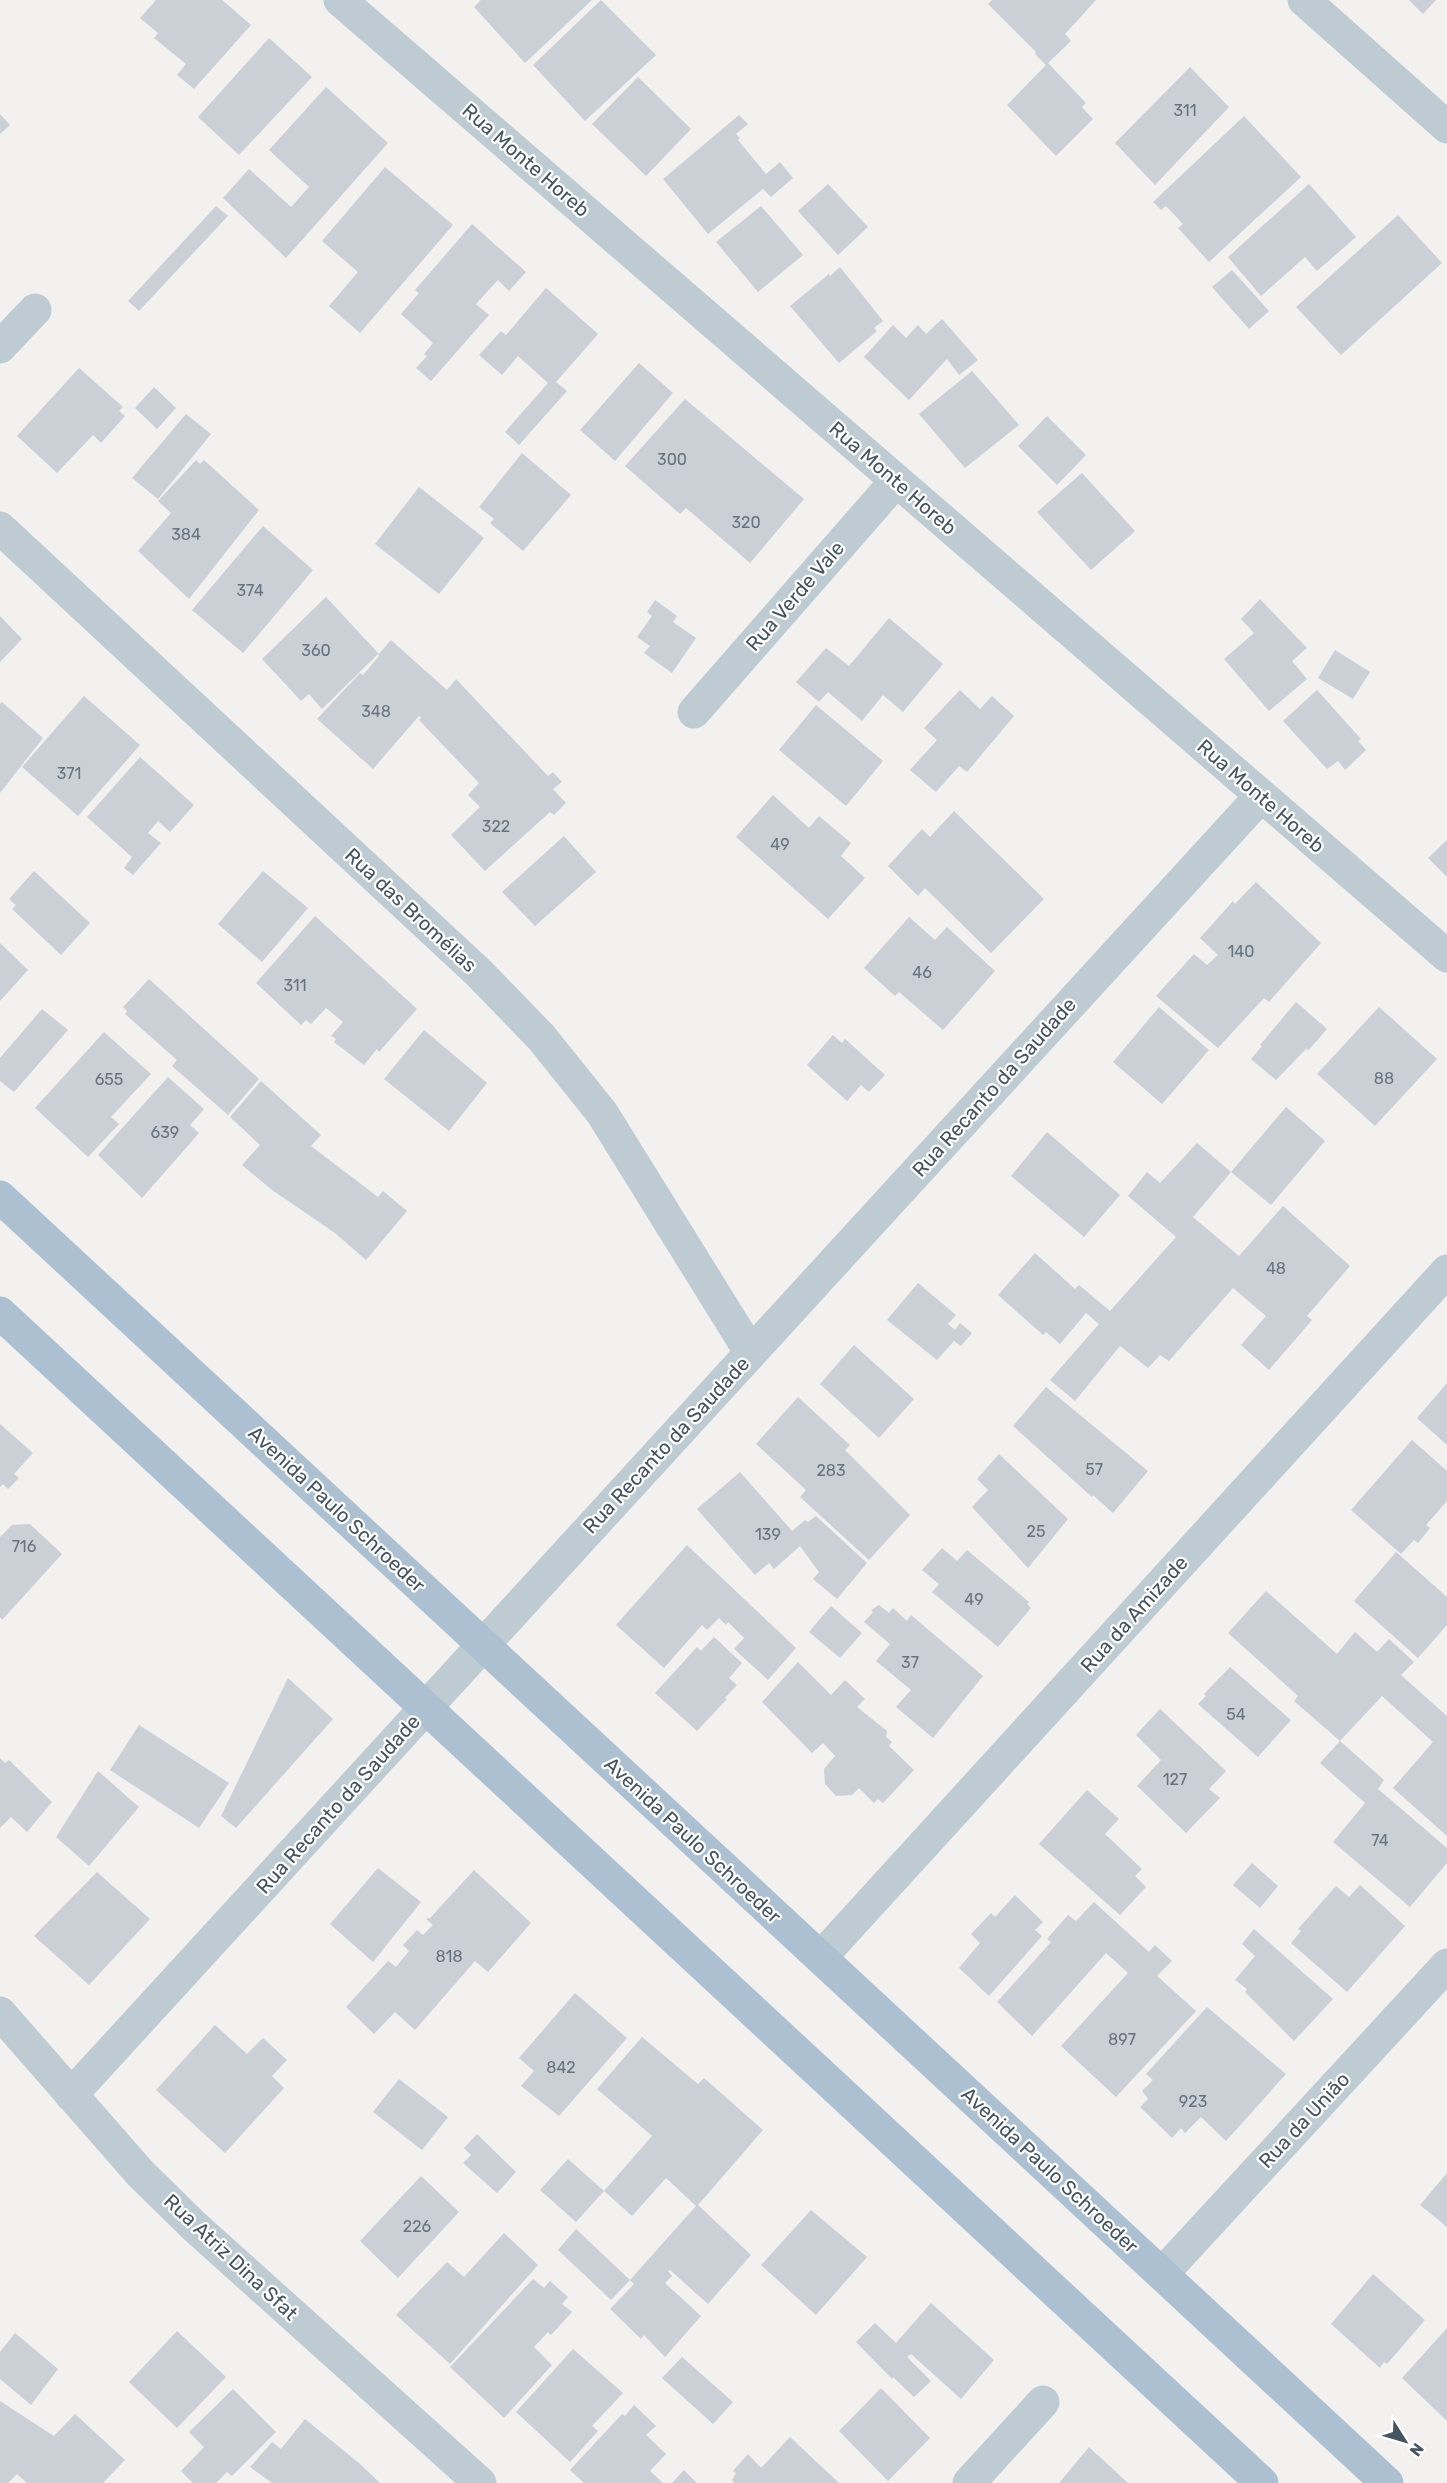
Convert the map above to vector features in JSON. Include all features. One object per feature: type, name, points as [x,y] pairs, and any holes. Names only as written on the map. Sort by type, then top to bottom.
[{"type":"main road","name":"Avenida Paulo Schroeder","points":[[0,1197],[1387,2483]]},
{"type":"main road","points":[[0,1313],[1262,2483]]},
{"type":"street","name":"Rua Monte Horeb","points":[[340,0],[1447,956]]},
{"type":"street","points":[[1304,0],[1447,127]]},
{"type":"street","points":[[0,347],[35,310]]},
{"type":"street","name":"Rua Verde Vale","points":[[694,712],[896,481]]},
{"type":"street","name":"Rua das Bromélias","points":[[0,528],[479,973],[542,1037],[602,1113],[751,1353]]},
{"type":"street","name":"Rua Recanto da Saudade","points":[[71,2095],[1261,796]]},
{"type":"street","name":"Rua da Amizade","points":[[821,1957],[1447,1271]]},
{"type":"street","name":"Rua da União","points":[[1162,2274],[1447,1965]]},
{"type":"street","name":"Rua Atriz Dina Sfat","points":[[0,2013],[140,2173],[194,2226],[480,2483]]},
{"type":"street","points":[[969,2483],[1043,2402]]},
{"type":"building","points":[[156,0],[222,0],[251,25],[194,89],[177,75],[186,64],[154,38],[158,33],[140,18]]},
{"type":"building","points":[[481,0],[592,0],[525,63],[474,7]]},
{"type":"building","points":[[601,0],[656,55],[585,121],[533,65]]},
{"type":"building","points":[[992,0],[1096,0],[1065,34],[1071,41],[1048,63],[1086,103],[1082,107],[1093,119],[1056,156],[1007,105],[1046,65],[988,4]]},
{"type":"building","points":[[1409,0],[1436,0],[1423,14]]},
{"type":"building","points":[[269,38],[312,77],[239,155],[198,117]]},
{"type":"building","points":[[1190,67],[1229,107],[1155,185],[1115,143]]},
{"type":"building","points":[[638,77],[691,129],[646,176],[592,124]]},
{"type":"building","points":[[326,87],[388,143],[286,258],[223,198],[249,169],[291,207],[309,187],[269,150]]},
{"type":"building","points":[[0,114],[10,125],[0,134]]},
{"type":"building","points":[[739,115],[748,124],[736,134],[740,138],[738,140],[766,174],[780,162],[793,178],[771,197],[763,189],[708,234],[663,179]]},
{"type":"building","points":[[1244,116],[1301,177],[1209,262],[1178,228],[1183,224],[1166,206],[1161,210],[1153,202]]},
{"type":"building","points":[[385,167],[453,225],[360,333],[329,306],[358,272],[322,241]]},
{"type":"building","points":[[828,184],[868,227],[838,255],[798,211]]},
{"type":"building","points":[[1309,184],[1356,237],[1317,271],[1305,257],[1261,296],[1228,257]]},
{"type":"building","points":[[216,206],[228,216],[139,311],[128,301]]},
{"type":"building","points":[[761,206],[803,255],[758,292],[716,242]]},
{"type":"building","points":[[1398,215],[1442,263],[1341,355],[1296,307]]},
{"type":"building","points":[[472,224],[526,272],[509,291],[498,280],[476,304],[489,315],[431,381],[416,368],[427,356],[424,354],[433,343],[401,314],[419,293],[415,290]]},
{"type":"building","points":[[840,267],[883,321],[874,328],[877,331],[839,363],[790,306]]},
{"type":"building","points":[[1232,270],[1269,311],[1249,329],[1212,287]]},
{"type":"building","points":[[546,288],[598,334],[556,382],[567,391],[519,445],[505,432],[548,383],[518,356],[502,375],[479,355],[501,331],[506,335]]},
{"type":"building","points":[[942,319],[978,360],[959,375],[947,359],[909,400],[864,357],[893,325],[906,338],[918,325],[926,334]]},
{"type":"building","points":[[639,363],[673,393],[615,461],[580,430]]},
{"type":"building","points":[[79,368],[123,407],[119,411],[125,416],[101,443],[93,435],[57,473],[17,436]]},
{"type":"building","points":[[972,371],[1019,425],[965,468],[919,414]]},
{"type":"building","points":[[154,387],[176,408],[157,429],[135,408]]},
{"type":"building","points":[[685,399],[804,499],[750,563],[686,508],[680,514],[625,466]]},
{"type":"building","points":[[186,414],[211,434],[158,499],[132,478]]},
{"type":"building","points":[[1047,416],[1086,455],[1057,485],[1018,446]]},
{"type":"building","points":[[522,453],[571,495],[523,551],[490,523],[494,519],[479,507]]},
{"type":"building","points":[[196,460],[200,464],[204,460],[259,510],[189,599],[138,551],[171,513],[158,501]]},
{"type":"building","points":[[1082,473],[1135,531],[1091,570],[1037,512]]},
{"type":"building","points":[[419,487],[484,538],[439,594],[375,544]]},
{"type":"building","points":[[263,526],[313,570],[243,653],[192,610]]},
{"type":"building","points":[[326,597],[379,654],[391,640],[447,690],[456,679],[548,776],[553,772],[562,782],[553,789],[566,803],[554,815],[550,812],[485,871],[451,835],[480,807],[468,795],[479,783],[419,720],[421,718],[419,716],[373,769],[317,719],[360,673],[363,675],[379,656],[378,654],[322,709],[309,694],[301,701],[262,659]]},
{"type":"building","points":[[1260,599],[1307,648],[1292,661],[1307,679],[1269,711],[1224,659],[1254,633],[1241,619]]},
{"type":"building","points":[[655,600],[677,616],[673,622],[696,638],[672,673],[644,653],[650,646],[637,637],[652,616],[647,612]]},
{"type":"building","points":[[0,616],[22,639],[0,662]]},
{"type":"building","points":[[889,618],[943,664],[903,712],[883,695],[862,721],[828,692],[819,702],[796,682],[826,648],[849,666]]},
{"type":"building","points":[[1335,650],[1370,672],[1353,699],[1318,678]]},
{"type":"building","points":[[960,690],[980,709],[992,696],[1014,716],[967,772],[959,766],[936,792],[910,770],[937,740],[924,728]]},
{"type":"building","points":[[1317,690],[1361,739],[1358,741],[1366,750],[1345,770],[1338,761],[1327,769],[1283,721]]},
{"type":"building","points":[[84,696],[140,745],[78,816],[22,767]]},
{"type":"building","points":[[2,702],[43,738],[0,793],[0,704]]},
{"type":"building","points":[[816,705],[883,761],[846,806],[779,750]]},
{"type":"building","points":[[140,757],[194,805],[170,832],[158,821],[148,833],[161,843],[133,875],[124,868],[132,857],[87,817]]},
{"type":"building","points":[[773,795],[809,828],[819,816],[851,843],[841,856],[865,878],[828,919],[736,837]]},
{"type":"building","points":[[954,811],[1044,899],[991,953],[925,888],[918,896],[888,866],[922,829],[930,837]]},
{"type":"building","points":[[564,836],[596,872],[535,926],[502,892]]},
{"type":"building","points":[[1447,840],[1447,877],[1428,858]]},
{"type":"building","points":[[34,871],[90,923],[61,955],[12,909],[16,905],[9,899]]},
{"type":"building","points":[[263,871],[308,908],[262,962],[218,924]]},
{"type":"building","points":[[1256,882],[1321,943],[1269,1002],[1264,998],[1218,1048],[1156,996],[1194,954],[1207,965],[1218,955],[1200,938],[1233,901],[1235,904]]},
{"type":"building","points":[[315,916],[417,1009],[379,1052],[377,1049],[364,1065],[334,1042],[336,1039],[331,1036],[343,1022],[326,1008],[311,1024],[306,1020],[301,1025],[256,983]]},
{"type":"building","points":[[909,917],[935,940],[947,927],[995,971],[943,1030],[899,992],[895,996],[864,968]]},
{"type":"building","points":[[0,943],[28,970],[0,1001]]},
{"type":"building","points":[[149,979],[259,1079],[228,1115],[172,1066],[177,1060],[125,1014],[127,1011],[123,1007]]},
{"type":"building","points":[[1296,1002],[1327,1029],[1308,1051],[1307,1048],[1276,1080],[1251,1059]]},
{"type":"building","points":[[1159,1007],[1209,1050],[1162,1104],[1113,1062]]},
{"type":"building","points":[[1379,1007],[1437,1059],[1375,1126],[1317,1074]]},
{"type":"building","points":[[42,1009],[68,1030],[14,1092],[0,1081],[0,1058]]},
{"type":"building","points":[[424,1030],[487,1083],[449,1131],[384,1079]]},
{"type":"building","points":[[104,1032],[151,1074],[111,1117],[119,1124],[88,1157],[35,1108]]},
{"type":"building","points":[[833,1035],[842,1043],[845,1039],[885,1075],[869,1092],[861,1085],[847,1101],[807,1065]]},
{"type":"building","points":[[168,1077],[204,1109],[190,1125],[199,1133],[142,1198],[98,1155]]},
{"type":"building","points":[[261,1081],[321,1135],[311,1146],[378,1197],[383,1191],[407,1211],[366,1260],[335,1233],[272,1190],[242,1165],[260,1145],[230,1117]]},
{"type":"building","points":[[1286,1107],[1325,1141],[1271,1205],[1231,1172]]},
{"type":"building","points":[[1047,1132],[1120,1195],[1084,1237],[1011,1176]]},
{"type":"building","points":[[1197,1143],[1231,1172],[1193,1217],[1239,1256],[1283,1206],[1350,1266],[1307,1316],[1312,1320],[1269,1370],[1241,1345],[1266,1316],[1233,1288],[1169,1361],[1160,1355],[1148,1368],[1120,1346],[1075,1401],[1050,1380],[1099,1324],[1086,1313],[1060,1344],[1046,1332],[1043,1335],[998,1295],[1035,1253],[1075,1289],[1079,1285],[1110,1311],[1176,1237],[1128,1196],[1147,1172],[1160,1183]]},
{"type":"building","points":[[918,1283],[956,1315],[948,1324],[955,1330],[960,1323],[972,1333],[961,1346],[954,1341],[937,1360],[887,1320]]},
{"type":"building","points":[[854,1345],[914,1399],[879,1438],[820,1384]]},
{"type":"building","points":[[1447,1383],[1447,1445],[1417,1418]]},
{"type":"building","points":[[1046,1387],[1148,1471],[1113,1513],[1013,1426]]},
{"type":"building","points":[[798,1397],[850,1445],[845,1450],[910,1515],[869,1560],[800,1497],[806,1490],[756,1444]]},
{"type":"building","points":[[0,1424],[33,1453],[14,1474],[19,1478],[8,1489],[3,1484],[0,1487]]},
{"type":"building","points":[[1412,1440],[1447,1471],[1447,1501],[1426,1525],[1430,1528],[1418,1543],[1414,1540],[1401,1554],[1351,1510]]},
{"type":"building","points":[[999,1454],[1068,1519],[1028,1568],[972,1507],[988,1490],[977,1479]]},
{"type":"building","points":[[740,1472],[792,1531],[805,1520],[808,1522],[816,1516],[867,1563],[837,1599],[813,1579],[819,1572],[800,1546],[774,1569],[769,1563],[755,1575],[697,1509]]},
{"type":"building","points":[[30,1524],[62,1554],[2,1620],[0,1617],[0,1537],[12,1525]]},
{"type":"building","points":[[687,1545],[796,1648],[768,1680],[734,1649],[744,1638],[728,1622],[726,1625],[719,1618],[707,1630],[702,1625],[664,1668],[616,1625]]},
{"type":"building","points":[[942,1548],[957,1561],[967,1550],[1029,1602],[1027,1604],[1031,1608],[998,1647],[932,1592],[939,1584],[922,1570]]},
{"type":"building","points":[[1396,1552],[1447,1597],[1447,1625],[1418,1658],[1354,1601]]},
{"type":"building","points":[[1266,1591],[1337,1654],[1355,1632],[1377,1652],[1389,1639],[1414,1662],[1401,1675],[1447,1716],[1447,1836],[1393,1788],[1433,1742],[1382,1696],[1340,1741],[1294,1701],[1298,1696],[1228,1633]]},
{"type":"building","points":[[879,1605],[889,1613],[893,1608],[907,1621],[911,1615],[983,1676],[933,1738],[896,1707],[911,1690],[876,1661],[890,1644],[864,1622],[873,1612],[871,1610]]},
{"type":"building","points":[[831,1606],[862,1633],[840,1658],[809,1632]]},
{"type":"building","points":[[714,1637],[742,1663],[729,1678],[737,1685],[697,1731],[655,1693],[697,1647],[701,1651]]},
{"type":"building","points":[[798,1662],[831,1695],[845,1680],[865,1699],[857,1707],[887,1731],[886,1737],[892,1742],[889,1746],[914,1770],[883,1803],[878,1799],[874,1803],[859,1788],[852,1795],[836,1796],[825,1784],[824,1769],[835,1756],[823,1743],[812,1753],[762,1702]]},
{"type":"building","points":[[1230,1667],[1291,1720],[1258,1757],[1198,1704],[1206,1696],[1204,1694]]},
{"type":"building","points":[[288,1678],[333,1719],[236,1828],[221,1816]]},
{"type":"building","points":[[1160,1709],[1226,1771],[1209,1789],[1220,1798],[1186,1833],[1137,1786],[1161,1760],[1136,1735]]},
{"type":"building","points":[[139,1725],[229,1783],[199,1828],[110,1770]]},
{"type":"building","points":[[1340,1741],[1384,1780],[1378,1789],[1447,1848],[1447,1863],[1410,1907],[1333,1842],[1365,1803],[1320,1763]]},
{"type":"building","points":[[0,1758],[5,1763],[9,1760],[52,1802],[27,1832],[11,1817],[0,1828]]},
{"type":"building","points":[[98,1771],[139,1807],[89,1866],[56,1837]]},
{"type":"building","points":[[1087,1790],[1119,1819],[1105,1834],[1142,1869],[1135,1876],[1146,1887],[1120,1915],[1039,1844]]},
{"type":"building","points":[[1252,1863],[1278,1886],[1260,1908],[1233,1885]]},
{"type":"building","points":[[378,1868],[421,1902],[373,1962],[330,1924]]},
{"type":"building","points":[[474,1870],[531,1923],[488,1972],[475,1961],[415,2030],[395,2012],[374,2034],[346,2007],[388,1961],[396,1967],[409,1951],[403,1945],[417,1930],[423,1935],[433,1925],[426,1919],[430,1918]]},
{"type":"building","points":[[97,1872],[150,1919],[89,1985],[34,1936]]},
{"type":"building","points":[[1360,1885],[1405,1926],[1347,1992],[1291,1943],[1301,1931],[1298,1929],[1336,1886],[1349,1897]]},
{"type":"building","points":[[1015,1895],[1043,1922],[1035,1930],[1042,1936],[989,1996],[959,1968],[980,1943],[971,1934],[991,1913],[995,1917]]},
{"type":"building","points":[[1094,1902],[1149,1952],[1155,1945],[1172,1961],[1157,1976],[1196,2011],[1116,2097],[1061,2046],[1128,1973],[1106,1953],[1032,2036],[997,2002],[1051,1942],[1047,1939],[1068,1915],[1076,1921]]},
{"type":"building","points":[[1254,1929],[1333,1999],[1294,2041],[1245,1992],[1247,1989],[1235,1980],[1255,1956],[1242,1944]]},
{"type":"building","points":[[575,1993],[627,2038],[559,2116],[521,2086],[534,2071],[519,2058]]},
{"type":"building","points":[[1207,2007],[1286,2074],[1226,2141],[1201,2117],[1185,2133],[1181,2128],[1172,2138],[1140,2107],[1148,2099],[1142,2091],[1153,2080],[1146,2074]]},
{"type":"building","points":[[215,2025],[247,2054],[263,2038],[287,2060],[272,2076],[284,2088],[225,2153],[156,2090]]},
{"type":"building","points":[[642,2037],[698,2084],[704,2078],[763,2130],[698,2205],[751,2255],[708,2304],[670,2270],[668,2271],[672,2276],[665,2283],[701,2316],[665,2357],[644,2335],[641,2339],[610,2309],[634,2284],[630,2280],[696,2206],[666,2178],[632,2216],[604,2191],[652,2136],[597,2089]]},
{"type":"building","points":[[399,2079],[448,2117],[422,2150],[373,2112]]},
{"type":"building","points":[[477,2134],[516,2172],[497,2193],[463,2163],[471,2155],[464,2148]]},
{"type":"building","points":[[568,2159],[604,2191],[576,2222],[540,2190]]},
{"type":"building","points":[[1447,2173],[1447,2227],[1420,2205]]},
{"type":"building","points":[[421,2176],[459,2212],[398,2278],[360,2241]]},
{"type":"building","points":[[811,2210],[867,2257],[816,2315],[761,2265]]},
{"type":"building","points":[[576,2229],[630,2280],[611,2300],[558,2250]]},
{"type":"building","points":[[504,2233],[538,2265],[450,2364],[396,2315],[447,2262],[464,2277]]},
{"type":"building","points":[[1373,2274],[1425,2320],[1387,2364],[1384,2362],[1380,2368],[1331,2324]]},
{"type":"building","points":[[533,2279],[544,2288],[550,2281],[568,2297],[562,2304],[572,2312],[551,2335],[548,2332],[534,2347],[552,2365],[504,2418],[450,2367]]},
{"type":"building","points":[[931,2303],[994,2360],[961,2399],[911,2354],[907,2357],[931,2381],[914,2397],[893,2377],[892,2379],[856,2342],[875,2323],[896,2343]]},
{"type":"building","points":[[1447,2328],[1447,2421],[1402,2378]]},
{"type":"building","points":[[177,2331],[226,2377],[177,2428],[129,2382]]},
{"type":"building","points":[[15,2333],[58,2369],[31,2405],[0,2379],[0,2352]]},
{"type":"building","points":[[573,2349],[623,2393],[592,2426],[598,2431],[570,2462],[516,2412]]},
{"type":"building","points":[[682,2357],[733,2402],[713,2424],[662,2378]]},
{"type":"building","points":[[881,2388],[930,2438],[888,2481],[839,2431]]},
{"type":"building","points":[[233,2389],[276,2432],[232,2476],[227,2472],[216,2483],[193,2483],[181,2471],[204,2447],[189,2432]]},
{"type":"building","points":[[0,2401],[54,2436],[75,2414],[125,2460],[103,2483],[27,2483],[17,2474],[8,2483],[0,2483]]},
{"type":"building","points":[[634,2405],[656,2426],[646,2435],[666,2454],[650,2471],[663,2483],[584,2483],[570,2470],[622,2414],[625,2416]]},
{"type":"building","points":[[305,2419],[380,2483],[272,2483],[250,2467],[272,2442],[281,2449]]},
{"type":"building","points":[[790,2437],[839,2483],[734,2483],[732,2480],[736,2473],[733,2471],[748,2454],[761,2468]]},
{"type":"building","points":[[1089,2447],[1128,2483],[1059,2483]]},
{"type":"building","points":[[684,2470],[697,2483],[672,2483]]}]
